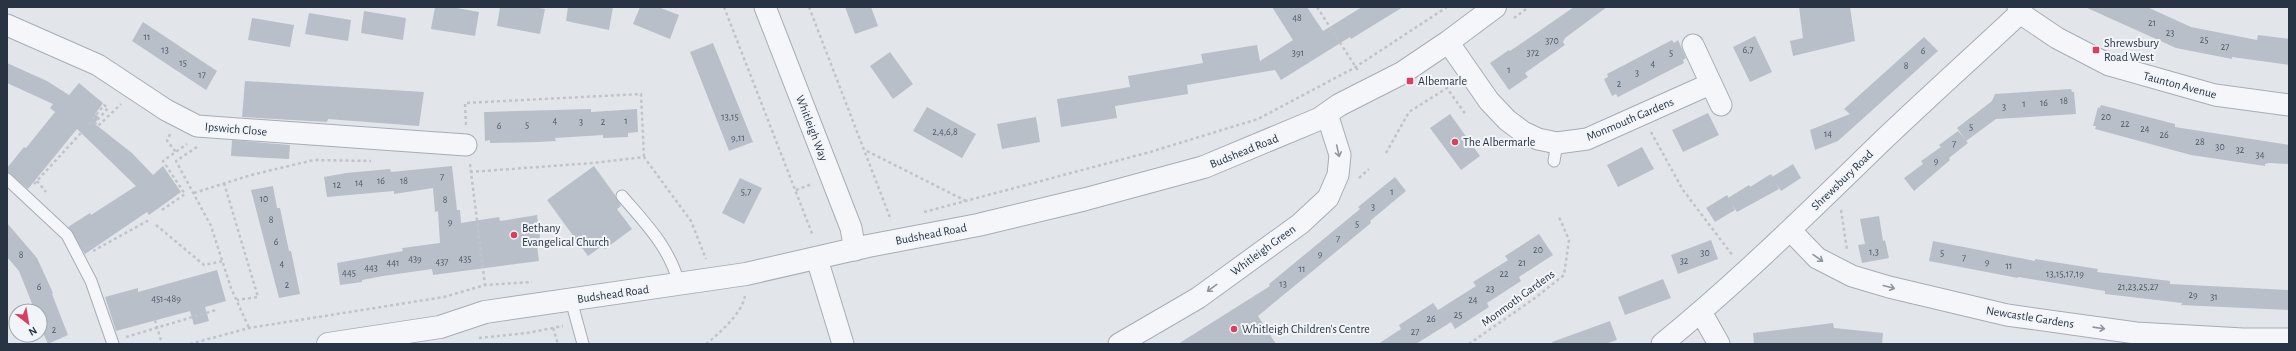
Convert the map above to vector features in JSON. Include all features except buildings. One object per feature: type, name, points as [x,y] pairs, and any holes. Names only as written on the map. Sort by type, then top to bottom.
[{"type":"street","name":"Whitleigh Way","points":[[765,7],[851,228],[855,250]]},
{"type":"street","name":"Budshead Road","points":[[328,344],[440,327],[485,312],[746,274],[1000,220],[1086,199],[1204,167],[1319,119],[1339,105],[1402,73],[1448,42],[1495,7]]},
{"type":"street","name":"Taunton Avenue","points":[[2019,10],[2057,38],[2109,65],[2215,95],[2289,105]]},
{"type":"street","name":"Shrewsbury Road","points":[[1662,344],[1701,312],[1791,231],[2019,10]]},
{"type":"street","name":"Ipswich Close","points":[[7,25],[98,64],[166,110],[197,126],[468,154]]},
{"type":"street","name":"Monmouth Gardens","points":[[1448,42],[1489,101],[1507,120],[1523,132],[1538,139],[1556,152],[1710,84]]},
{"type":"street","points":[[1693,45],[1720,105]]},
{"type":"street","name":"Whitleigh Green","points":[[1119,344],[1198,298],[1300,224],[1328,198],[1338,175],[1340,155],[1327,114]]},
{"type":"street","name":"Newcastle Gardens","points":[[1791,231],[1817,258],[1852,276],[1888,287],[2007,315],[2136,333],[2243,339],[2289,339]]},
{"type":"street","points":[[817,259],[843,344]]},
{"type":"street","points":[[1701,312],[1719,344]]},
{"type":"lane","points":[[7,179],[67,235],[92,281],[116,341]]},
{"type":"lane","points":[[622,196],[661,242],[675,266],[679,284]]},
{"type":"lane","points":[[571,300],[576,324],[583,344]]},
{"type":"path","points":[[724,7],[814,236]]},
{"type":"path","points":[[809,7],[892,220]]},
{"type":"path","points":[[1317,7],[1356,67]]},
{"type":"path","points":[[922,212],[1150,152],[1258,119],[1356,67],[1447,7]]},
{"type":"path","points":[[1386,153],[1409,112],[1447,88],[1466,115]]},
{"type":"path","points":[[88,124],[104,105],[108,108],[94,123],[98,126],[136,90]]},
{"type":"path","points":[[485,285],[468,154],[466,103],[641,94],[644,157],[691,221],[706,259]]},
{"type":"path","points":[[24,195],[81,133]]},
{"type":"path","points":[[1653,135],[1683,190],[1732,255]]},
{"type":"path","points":[[162,210],[185,194],[163,162],[188,143]]},
{"type":"path","points":[[196,143],[197,147],[176,161],[211,226],[237,300],[249,328]]},
{"type":"path","points":[[866,151],[967,201]]},
{"type":"path","points":[[470,172],[593,164],[644,157]]},
{"type":"path","points":[[194,193],[250,175],[314,160],[376,161]]},
{"type":"path","points":[[37,180],[50,197]]},
{"type":"path","points":[[224,183],[258,298],[237,300]]},
{"type":"path","points":[[1837,187],[1852,276]]},
{"type":"path","name":"Monmoth Gardens","points":[[1469,344],[1536,298],[1564,276],[1569,240],[1558,215]]},
{"type":"path","points":[[886,221],[899,218]]},
{"type":"path","points":[[81,260],[151,219]]},
{"type":"path","points":[[156,226],[204,265],[224,261]]},
{"type":"path","points":[[706,344],[720,332],[745,303],[746,274]]},
{"type":"path","points":[[190,344],[249,328],[444,297],[485,285],[535,282]]},
{"type":"path","points":[[116,341],[157,327],[216,310]]},
{"type":"path","points":[[155,320],[162,344]]},
{"type":"path","points":[[507,335],[576,324]]},
{"type":"path","points":[[553,328],[558,344]]},
{"type":"place","name":"Shrewsbury Road West","points":[[2096,50]]},
{"type":"place","name":"Albemarle","points":[[1410,81]]},
{"type":"place","name":"The Albermarle","points":[[1455,142]]},
{"type":"place","name":"Bethany Evangelical Church","points":[[514,235]]},
{"type":"place","name":"Whitleigh Children's Centre","points":[[1234,329]]}]
